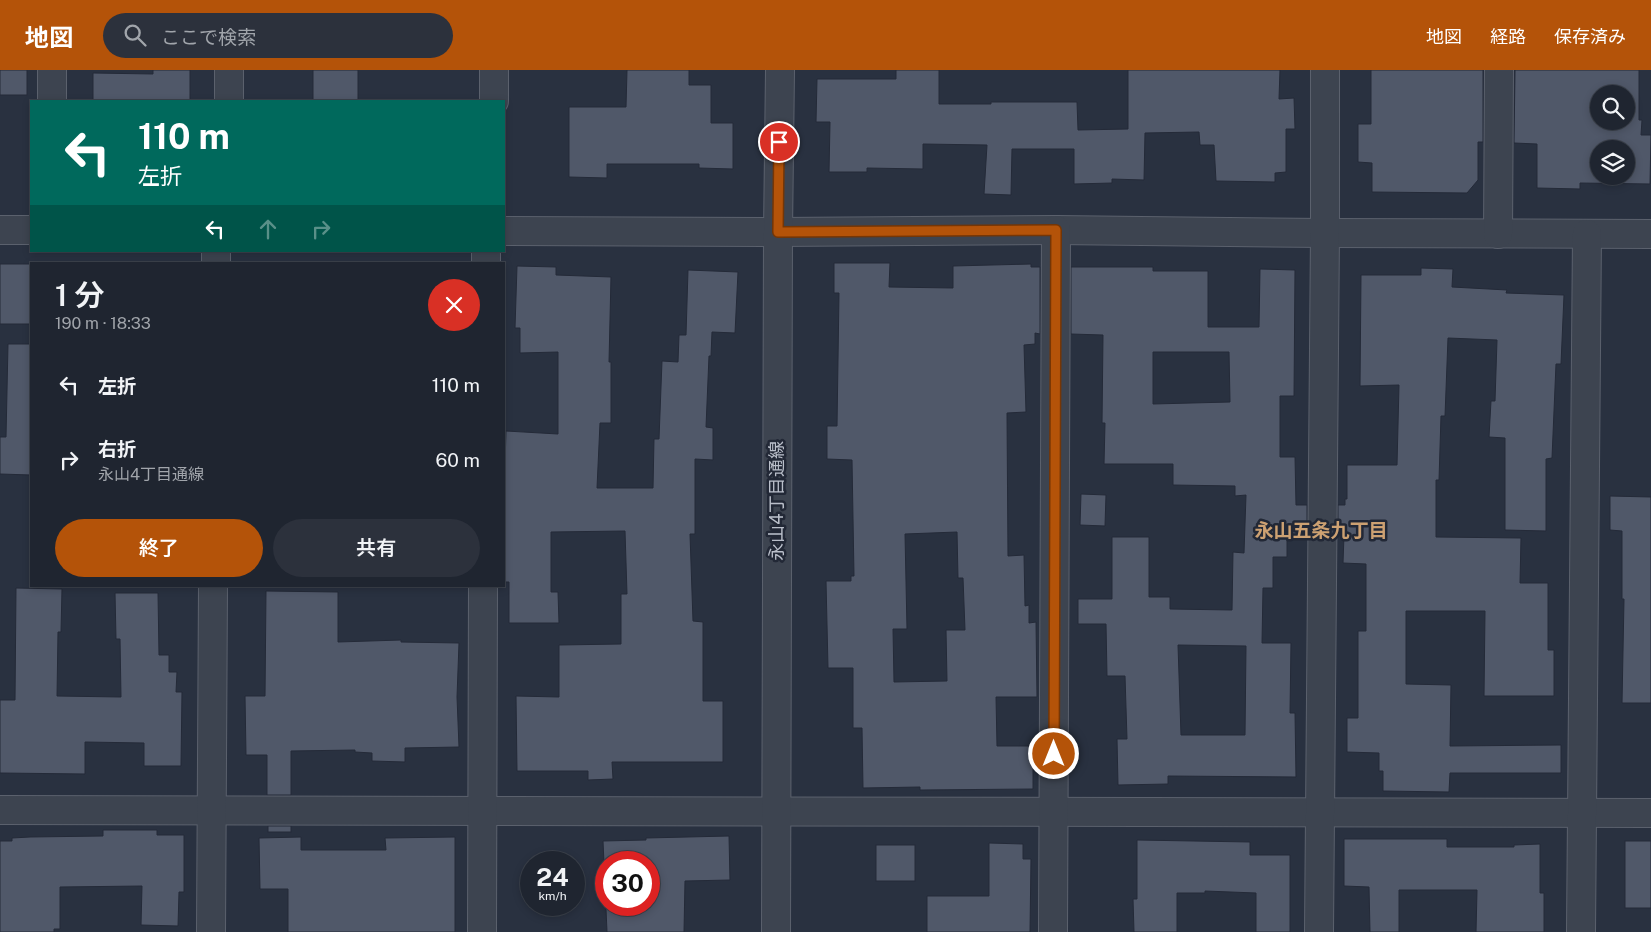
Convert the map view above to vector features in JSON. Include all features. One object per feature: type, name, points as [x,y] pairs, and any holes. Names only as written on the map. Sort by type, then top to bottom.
[{"type":"street","points":[[52,70],[52,100]]},
{"type":"street","points":[[229,70],[229,100]]},
{"type":"street","points":[[494,70],[494,100]]},
{"type":"street","name":"永山4丁目通線","points":[[776,932],[780,70]]},
{"type":"street","points":[[1319,932],[1325,233],[1324,70]]},
{"type":"street","points":[[1498,234],[1499,70]]},
{"type":"street","points":[[0,230],[30,230]]},
{"type":"street","points":[[1054,932],[1056,230]]},
{"type":"street","points":[[505,231],[1056,230],[1651,234]]},
{"type":"street","points":[[1581,932],[1587,234]]},
{"type":"street","points":[[211,932],[213,587]]},
{"type":"street","points":[[482,932],[483,587]]},
{"type":"street","points":[[0,810],[1651,814]]},
{"type":"building","points":[[0,70],[27,70],[27,95],[0,95]]},
{"type":"building","points":[[153,70],[190,70],[190,100],[93,100],[93,73],[153,74]]},
{"type":"building","points":[[313,70],[358,70],[358,100],[313,100]]},
{"type":"building","points":[[627,70],[689,70],[689,85],[711,85],[711,123],[733,123],[733,169],[699,168],[699,164],[607,164],[607,178],[569,177],[569,107],[626,107]]},
{"type":"building","points":[[896,70],[939,70],[939,104],[1077,102],[1078,130],[1128,129],[1128,70],[1280,70],[1279,99],[1294,98],[1295,129],[1286,129],[1286,172],[1275,173],[1275,182],[1216,181],[1214,145],[1200,145],[1199,132],[1145,133],[1144,180],[1112,179],[1112,183],[1074,184],[1074,149],[1012,149],[1011,195],[984,194],[987,145],[923,144],[923,169],[867,168],[867,172],[829,172],[830,122],[816,122],[817,79],[896,79]]},
{"type":"building","points":[[1371,70],[1483,70],[1483,142],[1478,142],[1478,180],[1467,193],[1372,192],[1372,163],[1358,162],[1358,124],[1371,124]]},
{"type":"building","points":[[1515,70],[1639,70],[1639,120],[1642,120],[1641,135],[1651,135],[1650,184],[1635,184],[1635,140],[1590,140],[1590,183],[1580,183],[1580,189],[1537,188],[1537,144],[1514,143]]},
{"type":"building","points":[[834,263],[890,263],[889,287],[953,288],[953,266],[1031,264],[1031,267],[1040,267],[1040,334],[1035,333],[1035,344],[1024,345],[1026,412],[1007,413],[1008,556],[1024,555],[1025,606],[1029,605],[1029,623],[1036,622],[1037,697],[996,697],[997,746],[1033,746],[1033,789],[920,790],[920,787],[863,788],[862,728],[853,728],[853,668],[828,668],[826,581],[851,581],[851,576],[854,576],[852,460],[827,459],[827,426],[837,426],[839,293],[834,293]],"holes":[[[957,532],[958,578],[963,578],[965,630],[946,630],[947,681],[894,682],[893,629],[907,629],[905,534]]]},
{"type":"building","points":[[0,264],[30,264],[30,324],[0,324]]},
{"type":"building","points":[[517,266],[556,267],[556,275],[611,277],[609,362],[611,362],[611,423],[600,423],[597,488],[653,488],[654,439],[659,439],[662,361],[678,362],[679,335],[686,335],[688,270],[738,272],[735,333],[712,332],[706,427],[713,428],[713,460],[695,459],[695,534],[690,534],[693,621],[703,622],[703,701],[723,701],[723,762],[612,762],[613,779],[588,780],[588,771],[517,771],[516,696],[559,697],[559,645],[621,644],[621,594],[627,594],[625,531],[551,532],[551,592],[558,592],[559,623],[509,623],[509,582],[505,582],[506,431],[558,434],[558,352],[520,353],[520,328],[515,328]]},
{"type":"building","points":[[1071,267],[1153,267],[1153,271],[1208,271],[1208,327],[1259,327],[1260,269],[1295,270],[1294,396],[1280,396],[1280,457],[1295,457],[1296,505],[1307,505],[1307,535],[1287,535],[1287,557],[1273,557],[1273,588],[1263,588],[1262,643],[1291,643],[1290,713],[1295,713],[1296,777],[1168,776],[1168,784],[1118,785],[1117,739],[1127,739],[1125,676],[1107,676],[1106,624],[1078,624],[1078,599],[1112,599],[1112,537],[1149,537],[1149,597],[1170,597],[1170,609],[1232,610],[1233,552],[1244,553],[1246,495],[1235,496],[1235,486],[1173,485],[1173,464],[1104,464],[1105,423],[1102,423],[1103,335],[1071,334]],"holes":[[[1153,352],[1229,352],[1230,402],[1153,404]],[[1178,645],[1246,646],[1245,735],[1181,735]]]},
{"type":"building","points":[[1421,268],[1453,269],[1452,287],[1507,290],[1506,293],[1564,295],[1561,364],[1556,364],[1552,458],[1546,459],[1546,531],[1505,530],[1505,438],[1489,437],[1491,401],[1495,401],[1497,340],[1448,338],[1445,416],[1441,416],[1439,480],[1436,480],[1436,537],[1521,538],[1520,583],[1548,583],[1548,650],[1554,650],[1554,696],[1484,696],[1485,611],[1406,611],[1406,684],[1451,685],[1450,746],[1561,745],[1561,773],[1450,773],[1449,792],[1383,791],[1383,771],[1379,771],[1379,753],[1347,752],[1347,718],[1358,718],[1358,631],[1366,631],[1366,564],[1343,563],[1344,535],[1338,535],[1338,505],[1345,505],[1345,499],[1347,499],[1347,465],[1397,465],[1399,385],[1360,386],[1361,275],[1421,275]]},
{"type":"building","points":[[8,344],[30,344],[30,475],[0,474],[0,437],[6,437]]},
{"type":"building","points":[[1081,494],[1106,495],[1105,526],[1080,525]]},
{"type":"building","points":[[1610,496],[1651,497],[1651,703],[1622,703],[1624,599],[1622,599],[1622,531],[1610,530]]},
{"type":"building","points":[[16,588],[62,589],[61,632],[58,632],[57,696],[121,697],[120,639],[116,639],[115,593],[158,593],[159,655],[169,655],[169,672],[177,672],[176,692],[182,692],[181,766],[144,766],[144,743],[85,742],[85,774],[0,773],[0,700],[15,700]]},
{"type":"building","points":[[266,591],[338,592],[338,642],[401,640],[401,642],[459,643],[457,697],[459,747],[405,748],[405,762],[372,761],[372,753],[355,752],[355,750],[291,751],[291,795],[267,795],[267,755],[246,755],[245,696],[265,696]]},
{"type":"building","points":[[268,826],[291,826],[291,832],[268,832]]},
{"type":"building","points":[[103,830],[157,830],[157,835],[184,835],[184,892],[179,892],[178,926],[141,925],[142,886],[60,887],[60,929],[54,929],[54,932],[0,932],[0,841],[12,841],[12,838],[30,837],[103,836]]},
{"type":"building","points":[[729,836],[730,880],[685,881],[684,932],[607,932],[606,916],[660,916],[660,851],[603,851],[603,841],[646,840],[646,838]]},
{"type":"building","points":[[301,837],[301,850],[386,850],[385,838],[455,837],[455,932],[288,932],[288,889],[260,889],[259,838]]},
{"type":"building","points":[[1344,839],[1447,839],[1447,847],[1514,847],[1514,845],[1540,844],[1540,893],[1544,893],[1544,932],[1476,932],[1477,890],[1399,890],[1399,932],[1370,932],[1369,887],[1344,886]]},
{"type":"building","points":[[1137,840],[1250,842],[1250,855],[1290,855],[1290,932],[1256,932],[1256,893],[1205,891],[1205,893],[1177,893],[1177,932],[1134,932],[1133,899],[1137,899]]},
{"type":"building","points":[[1625,841],[1651,841],[1651,908],[1625,908]]},
{"type":"building","points":[[989,843],[1023,844],[1023,859],[1031,859],[1030,932],[927,932],[927,896],[989,896]]},
{"type":"building","points":[[876,845],[915,845],[915,881],[876,881]]},
{"type":"district","name":"永山五条九丁目","points":[[1321,530]]},
{"type":"route","points":[[779,142],[778,232],[1056,230],[1054,754]]}]
